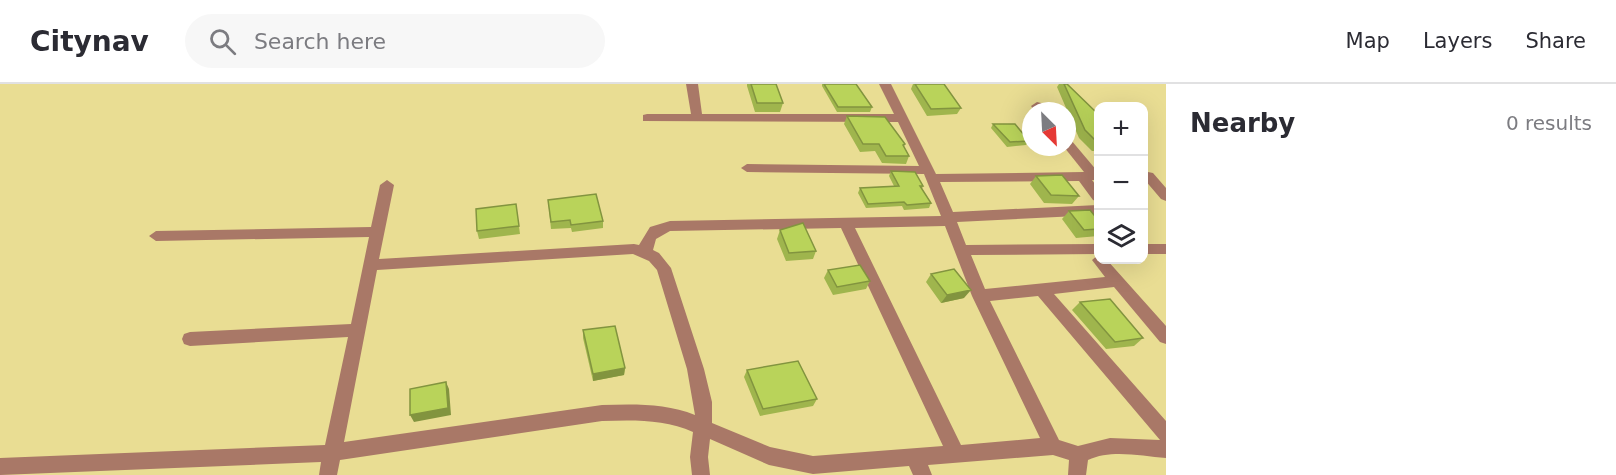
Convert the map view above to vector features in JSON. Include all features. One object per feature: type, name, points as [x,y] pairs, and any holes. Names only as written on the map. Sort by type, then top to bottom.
[{"type":"street","points":[[692,84],[697,118]]},
{"type":"street","points":[[885,84],[930,174],[980,296],[1053,446]]},
{"type":"street","points":[[647,118],[901,118]]},
{"type":"street","points":[[1076,155],[1092,176]]},
{"type":"street","points":[[747,168],[1092,176]]},
{"type":"street","points":[[1148,176],[1166,175]]},
{"type":"street","points":[[1148,178],[1166,196]]},
{"type":"street","points":[[328,475],[387,185]]},
{"type":"street","points":[[645,252],[648,235],[659,228],[948,219],[1094,210]]},
{"type":"street","points":[[845,222],[956,454]]},
{"type":"street","points":[[156,236],[376,232]]},
{"type":"street","points":[[369,265],[634,249],[654,257],[664,268],[701,391],[704,426],[698,450],[701,475]]},
{"type":"street","points":[[1148,249],[1166,249]]},
{"type":"street","points":[[962,250],[1094,254]]},
{"type":"street","points":[[1105,264],[1166,337]]},
{"type":"street","points":[[980,296],[1118,281]]},
{"type":"street","points":[[1041,289],[1166,434]]},
{"type":"street","points":[[190,339],[356,330]]},
{"type":"street","points":[[0,467],[331,453],[602,413],[666,415],[704,426],[769,456],[815,470],[919,466],[956,454],[1053,446],[1079,455],[1100,447],[1166,449]]},
{"type":"street","points":[[1077,475],[1079,455]]},
{"type":"building","points":[[751,84],[776,84],[783,103],[757,103]]},
{"type":"building","points":[[824,84],[856,84],[872,107],[838,107]]},
{"type":"building","points":[[915,84],[944,84],[961,108],[931,109]]},
{"type":"building","points":[[1064,84],[1067,84],[1094,110],[1094,139],[1085,130],[1076,110],[1076,102],[1072,102]]},
{"type":"building","points":[[847,116],[885,117],[905,144],[903,145],[909,156],[886,156],[879,144],[863,144]]},
{"type":"building","points":[[993,124],[1015,124],[1022,132],[1022,141],[1010,142]]},
{"type":"building","points":[[891,171],[915,172],[923,186],[920,186],[931,203],[868,204],[860,188],[899,186]]},
{"type":"building","points":[[1062,175],[1079,196],[1051,195],[1036,176]]},
{"type":"building","points":[[596,194],[603,221],[571,225],[570,220],[551,222],[548,200]]},
{"type":"building","points":[[516,204],[519,226],[477,231],[476,209]]},
{"type":"building","points":[[1090,210],[1094,215],[1094,229],[1084,230],[1069,211]]},
{"type":"building","points":[[803,223],[816,251],[789,253],[780,230]]},
{"type":"building","points":[[860,265],[870,281],[837,287],[828,270]]},
{"type":"building","points":[[954,269],[971,290],[947,295],[931,274]]},
{"type":"building","points":[[1110,299],[1143,338],[1115,342],[1080,302]]},
{"type":"building","points":[[615,326],[625,368],[593,374],[583,330]]},
{"type":"building","points":[[798,361],[817,399],[763,409],[747,370]]},
{"type":"building","points":[[446,382],[448,408],[410,415],[410,389]]}]
